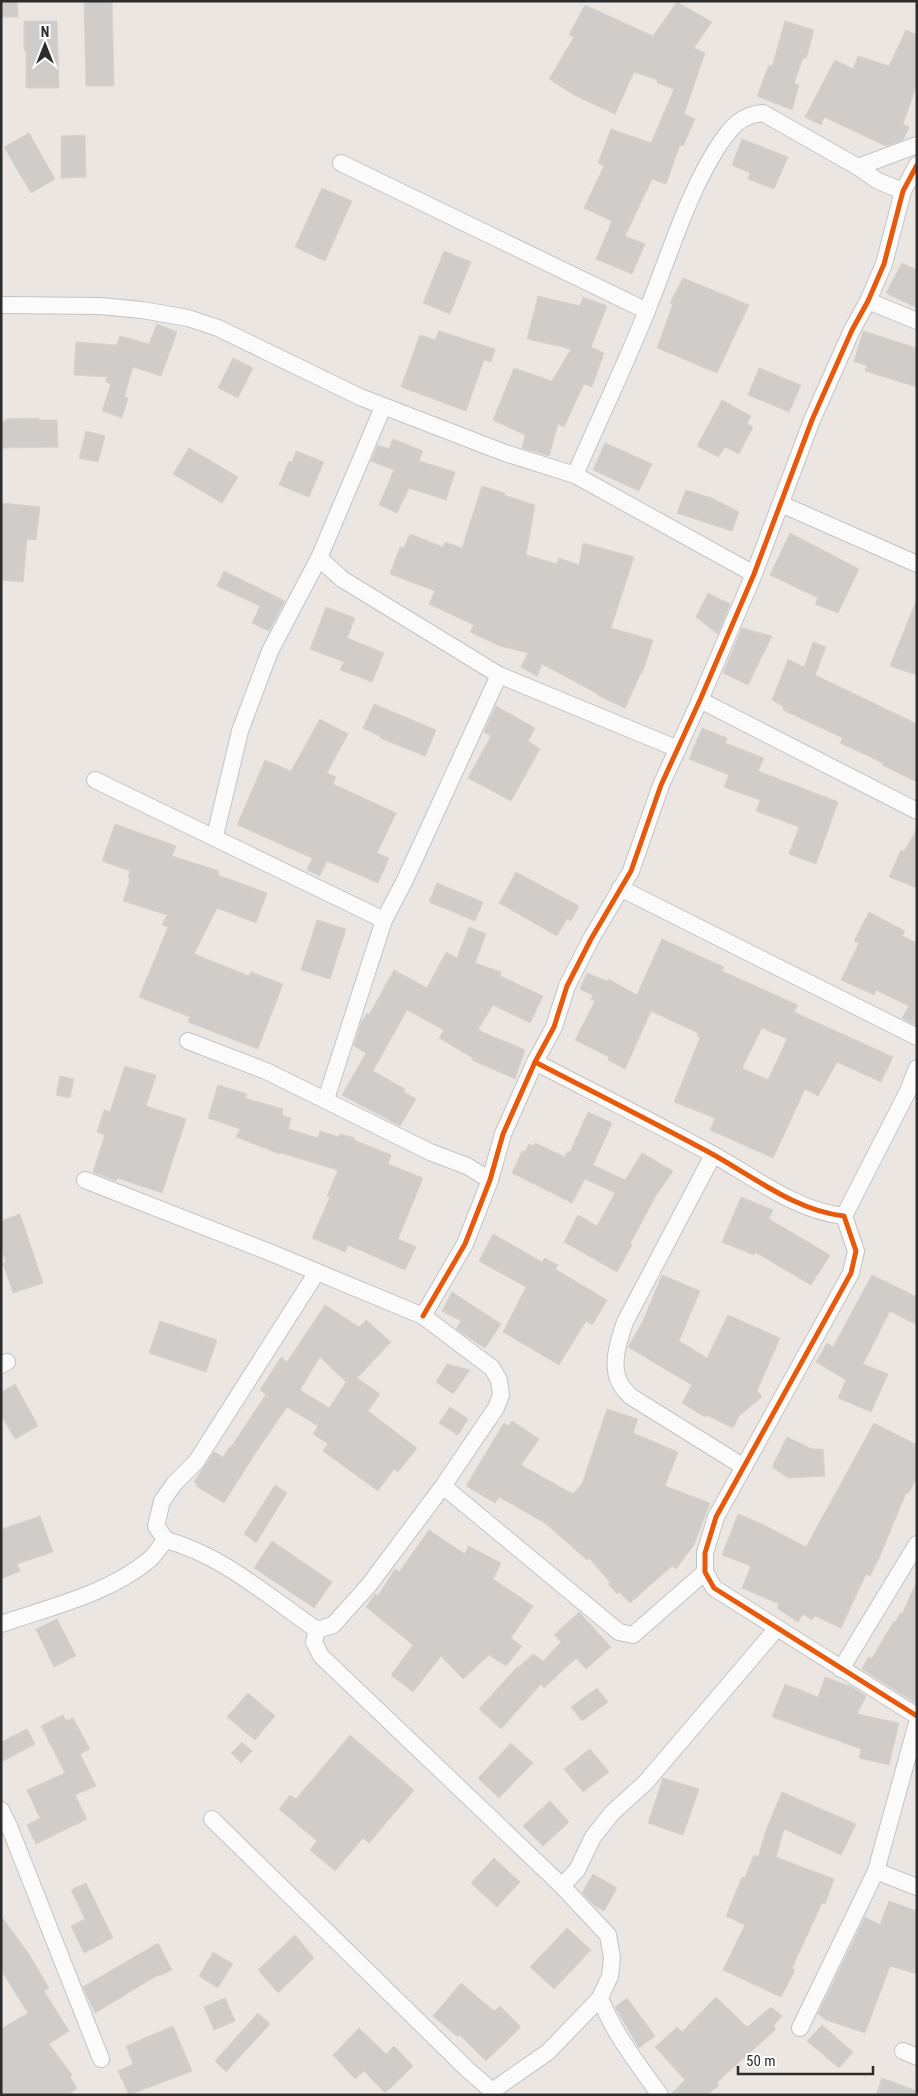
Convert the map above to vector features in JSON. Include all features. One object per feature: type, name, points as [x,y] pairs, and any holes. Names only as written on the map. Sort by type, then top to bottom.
[{"type":"street","points":[[575,475],[647,311],[698,183],[720,144],[736,124],[749,114],[763,113],[878,180],[903,191]]},
{"type":"street","points":[[858,167],[917,145]]},
{"type":"street","points":[[341,163],[647,311]]},
{"type":"street","points":[[424,1316],[465,1244],[490,1180],[503,1134],[535,1062],[554,1027],[567,986],[590,939],[630,871],[661,786],[754,574],[812,420],[884,264],[903,191],[917,165]]},
{"type":"street","points":[[868,301],[917,321]]},
{"type":"street","points":[[1,305],[100,306],[142,310],[188,318],[218,328],[383,407],[505,453],[575,475],[754,574]]},
{"type":"street","points":[[215,836],[240,731],[270,651],[320,558],[383,407]]},
{"type":"street","points":[[781,504],[917,564]]},
{"type":"street","points":[[320,558],[342,580],[499,675],[678,749]]},
{"type":"street","points":[[326,1099],[384,920],[404,882],[499,675]]},
{"type":"street","points":[[700,700],[917,811]]},
{"type":"street","points":[[95,780],[215,836],[384,920]]},
{"type":"street","points":[[620,888],[917,1037]]},
{"type":"street","points":[[188,1041],[266,1071],[430,1152],[467,1166],[490,1180]]},
{"type":"street","points":[[535,1062],[714,1155],[781,1194],[825,1214],[844,1216]]},
{"type":"street","points":[[917,1068],[908,1091],[844,1216],[856,1251],[851,1273],[716,1517],[705,1553],[705,1572],[714,1588],[917,1716]]},
{"type":"street","points":[[714,1155],[625,1322],[618,1341],[616,1362],[620,1383],[630,1396],[744,1466]]},
{"type":"street","points":[[85,1180],[424,1316],[492,1368],[499,1380],[501,1395],[496,1408],[443,1486],[369,1586],[332,1625],[316,1630]]},
{"type":"street","points":[[316,1630],[221,1563],[183,1544],[166,1540],[156,1526],[162,1501],[174,1484],[196,1462],[317,1272]]},
{"type":"street","points":[[443,1486],[619,1632],[633,1635],[705,1572]]},
{"type":"street","points":[[1,1624],[106,1586],[150,1560],[166,1540]]},
{"type":"street","points":[[841,1669],[917,1544]]},
{"type":"street","points":[[562,1886],[577,1870],[594,1837],[612,1813],[646,1782],[777,1628]]},
{"type":"street","points":[[212,1818],[491,2093],[548,2052],[600,1998],[610,1976],[612,1958],[608,1935],[562,1886],[321,1656],[314,1642],[316,1630]]},
{"type":"street","points":[[800,2028],[876,1872],[917,1723]]},
{"type":"street","points":[[1,1810],[101,2059]]},
{"type":"street","points":[[876,1872],[917,1887]]},
{"type":"street","points":[[600,1998],[607,2017],[622,2042],[660,2095]]},
{"type":"building","points":[[1,1],[17,1],[18,17],[1,17]]},
{"type":"building","points":[[84,1],[112,1],[114,86],[86,86]]},
{"type":"building","points":[[677,2],[712,22],[694,48],[705,53],[684,114],[695,119],[683,146],[680,145],[666,184],[652,179],[625,236],[645,244],[632,274],[596,259],[612,221],[584,208],[604,166],[598,163],[611,129],[651,143],[674,89],[657,83],[658,80],[634,72],[615,114],[574,95],[549,79],[574,37],[569,35],[585,5],[653,36]]},
{"type":"building","points":[[24,21],[57,21],[59,88],[26,88]]},
{"type":"building","points":[[785,21],[814,30],[806,59],[803,58],[794,83],[799,85],[792,110],[757,96],[769,65],[772,67]]},
{"type":"building","points":[[906,30],[917,35],[917,84],[903,124],[909,127],[903,140],[886,146],[824,117],[821,125],[805,117],[835,60],[853,69],[858,56],[889,66]]},
{"type":"building","points":[[29,133],[55,179],[31,193],[4,147]]},
{"type":"building","points":[[85,135],[86,177],[61,178],[61,136]]},
{"type":"building","points":[[742,139],[788,157],[774,189],[748,179],[750,173],[732,165]]},
{"type":"building","points":[[322,188],[352,201],[325,261],[295,247]]},
{"type":"building","points":[[444,251],[471,262],[450,314],[423,303]]},
{"type":"building","points":[[902,263],[917,270],[917,308],[886,293]]},
{"type":"building","points":[[683,278],[749,305],[717,373],[657,348],[673,304],[670,303]]},
{"type":"building","points":[[538,296],[580,306],[583,297],[607,306],[591,347],[604,353],[592,387],[584,384],[564,427],[558,424],[549,456],[522,448],[525,435],[493,420],[514,368],[552,381],[571,349],[527,339]]},
{"type":"building","points":[[157,324],[177,332],[161,376],[133,367],[124,397],[128,398],[122,418],[102,411],[111,384],[106,382],[107,377],[74,375],[76,342],[117,345],[120,336],[149,344]]},
{"type":"building","points":[[439,331],[495,349],[491,362],[484,360],[466,411],[401,387],[420,335],[435,340]]},
{"type":"building","points":[[863,331],[917,348],[917,387],[865,371],[867,365],[854,362]]},
{"type":"building","points":[[233,358],[253,368],[238,398],[218,388]]},
{"type":"building","points":[[759,368],[801,385],[789,412],[748,395]]},
{"type":"building","points":[[722,400],[751,416],[747,424],[753,427],[739,454],[725,447],[718,457],[697,446]]},
{"type":"building","points":[[39,418],[39,420],[57,420],[58,447],[1,448],[1,421],[7,421],[7,419]]},
{"type":"building","points":[[86,431],[105,436],[98,462],[79,458]]},
{"type":"building","points":[[393,439],[423,451],[419,461],[455,472],[446,500],[409,488],[397,513],[379,505],[394,470],[371,461],[378,445],[389,449]]},
{"type":"building","points":[[605,443],[652,464],[639,491],[593,470]]},
{"type":"building","points":[[189,448],[238,477],[222,503],[173,474]]},
{"type":"building","points":[[296,451],[324,462],[309,497],[279,485],[289,461],[292,462]]},
{"type":"building","points":[[482,486],[535,505],[526,555],[557,564],[559,558],[579,565],[583,543],[634,557],[611,628],[653,640],[642,674],[625,708],[597,695],[542,664],[537,676],[521,667],[528,653],[500,646],[470,632],[474,625],[429,604],[435,591],[390,574],[400,547],[404,548],[410,534],[443,547],[445,542],[462,548]]},
{"type":"building","points":[[686,490],[712,498],[739,512],[732,531],[677,513]]},
{"type":"building","points":[[1,503],[40,507],[36,540],[27,539],[23,582],[1,580]]},
{"type":"building","points":[[790,533],[859,569],[838,613],[815,604],[818,598],[770,575]]},
{"type":"building","points":[[224,571],[285,601],[269,631],[252,623],[260,606],[217,586]]},
{"type":"building","points":[[708,593],[730,604],[718,634],[696,617]]},
{"type":"building","points":[[917,601],[917,675],[890,666]]},
{"type":"building","points":[[326,607],[355,618],[347,638],[384,653],[372,682],[340,670],[344,662],[310,649]]},
{"type":"building","points":[[742,628],[772,636],[748,685],[723,673]]},
{"type":"building","points":[[813,642],[826,647],[815,675],[917,724],[917,782],[882,765],[883,763],[840,743],[843,738],[783,710],[784,707],[772,700],[788,659],[804,667]]},
{"type":"building","points":[[374,704],[436,730],[425,756],[380,738],[380,736],[363,728]]},
{"type":"building","points":[[496,706],[535,728],[528,741],[540,749],[511,801],[468,778],[491,736],[484,732]]},
{"type":"building","points":[[320,719],[348,734],[327,773],[336,777],[333,784],[396,813],[377,853],[389,858],[378,883],[327,861],[320,876],[307,870],[312,858],[237,825],[265,760],[291,771]]},
{"type":"building","points":[[702,728],[727,738],[725,743],[764,758],[758,771],[838,802],[816,864],[789,854],[799,827],[756,811],[760,800],[724,787],[729,775],[689,759]]},
{"type":"building","points":[[115,824],[176,846],[172,856],[219,871],[218,875],[267,893],[256,923],[217,908],[194,954],[249,976],[251,972],[283,984],[258,1049],[188,1022],[190,1017],[139,997],[168,927],[162,925],[167,915],[123,901],[130,879],[128,878],[130,871],[102,861]]},
{"type":"building","points":[[917,829],[917,888],[889,877],[901,850],[904,851]]},
{"type":"building","points":[[516,872],[579,906],[571,921],[567,919],[557,936],[499,903]]},
{"type":"building","points":[[437,883],[483,902],[475,921],[429,902]]},
{"type":"building","points":[[869,912],[905,931],[902,936],[917,943],[917,1026],[902,1018],[909,1006],[876,990],[874,995],[841,980],[859,943],[854,941]]},
{"type":"building","points":[[317,920],[346,929],[330,979],[301,970]]},
{"type":"building","points":[[469,927],[486,934],[475,963],[501,972],[500,976],[543,996],[530,1023],[493,1005],[478,1030],[525,1050],[515,1079],[472,1060],[473,1058],[439,1038],[444,1030],[407,1010],[373,1071],[405,1089],[404,1092],[416,1099],[400,1126],[342,1095],[366,1053],[354,1046],[361,1023],[367,1013],[369,1015],[394,970],[427,988],[446,952],[457,958]]},
{"type":"building","points":[[662,939],[724,967],[722,971],[798,1005],[794,1012],[893,1057],[881,1082],[837,1062],[818,1096],[805,1089],[773,1158],[710,1130],[715,1118],[674,1102],[700,1038],[697,1036],[698,1033],[651,1011],[625,1069],[608,1060],[609,1057],[575,1040],[595,1001],[591,999],[593,995],[580,989],[587,973],[607,981],[608,979],[637,995]],"holes":[[[762,1028],[787,1039],[768,1080],[742,1068]]]},
{"type":"building","points":[[125,1066],[156,1075],[146,1106],[186,1119],[162,1193],[117,1178],[116,1181],[93,1172],[105,1135],[97,1132],[104,1110],[110,1112]]},
{"type":"building","points":[[60,1076],[74,1079],[70,1098],[56,1095]]},
{"type":"building","points":[[218,1085],[247,1094],[245,1098],[283,1109],[282,1115],[291,1118],[288,1129],[318,1138],[320,1131],[339,1137],[340,1134],[355,1138],[354,1140],[391,1155],[388,1164],[423,1178],[398,1239],[416,1247],[405,1270],[348,1245],[345,1252],[312,1238],[330,1197],[327,1196],[338,1170],[280,1154],[236,1137],[240,1129],[208,1118]]},
{"type":"building","points":[[588,1112],[612,1123],[593,1165],[625,1180],[642,1153],[673,1171],[655,1197],[617,1272],[564,1242],[578,1215],[597,1226],[615,1193],[585,1179],[572,1203],[512,1173],[522,1151],[525,1152],[529,1144],[533,1146],[535,1143],[565,1157],[568,1151],[570,1152]]},
{"type":"building","points":[[741,1197],[773,1210],[769,1219],[830,1255],[811,1285],[755,1252],[754,1255],[722,1242]]},
{"type":"building","points":[[20,1214],[43,1283],[13,1293],[3,1263],[6,1262],[1,1248],[1,1221]]},
{"type":"building","points":[[493,1234],[542,1262],[545,1258],[558,1265],[555,1269],[607,1300],[592,1325],[586,1321],[559,1365],[503,1332],[526,1287],[479,1261]]},
{"type":"building","points":[[662,1275],[700,1291],[679,1341],[707,1358],[728,1315],[780,1338],[757,1391],[762,1397],[739,1416],[733,1428],[706,1415],[705,1417],[682,1403],[692,1385],[628,1347],[643,1321]]},
{"type":"building","points":[[872,1275],[917,1297],[917,1325],[890,1311],[863,1364],[888,1374],[871,1412],[838,1398],[846,1380],[816,1362],[827,1343],[833,1347]]},
{"type":"building","points":[[452,1292],[501,1324],[485,1348],[456,1329],[461,1321],[442,1311]]},
{"type":"building","points":[[325,1305],[359,1327],[366,1320],[391,1342],[357,1378],[380,1394],[368,1411],[417,1448],[398,1472],[394,1469],[378,1491],[323,1451],[328,1444],[313,1434],[318,1426],[287,1407],[224,1503],[196,1486],[197,1484],[194,1482],[214,1452],[223,1457],[266,1394],[260,1390],[281,1357],[287,1362]],"holes":[[[320,1357],[346,1382],[329,1408],[300,1390]]]},
{"type":"building","points":[[160,1321],[217,1340],[206,1372],[149,1353]]},
{"type":"building","points":[[447,1364],[470,1370],[453,1394],[436,1382]]},
{"type":"building","points":[[15,1384],[38,1426],[15,1439],[1,1415],[1,1392]]},
{"type":"building","points":[[450,1407],[468,1419],[458,1435],[439,1423]]},
{"type":"building","points":[[607,1409],[638,1419],[633,1433],[678,1452],[665,1486],[710,1503],[694,1545],[676,1569],[672,1566],[630,1603],[619,1592],[617,1594],[608,1584],[610,1582],[589,1558],[587,1560],[545,1523],[499,1497],[495,1503],[466,1486],[504,1423],[508,1426],[512,1421],[539,1439],[521,1465],[573,1494],[582,1484]]},
{"type":"building","points":[[874,1423],[917,1445],[917,1478],[908,1494],[906,1493],[879,1558],[870,1576],[866,1574],[841,1628],[815,1616],[812,1620],[803,1614],[798,1622],[777,1608],[779,1604],[742,1588],[751,1566],[722,1555],[738,1514],[806,1547]]},
{"type":"building","points":[[787,1437],[812,1449],[823,1449],[825,1476],[788,1478],[772,1467]]},
{"type":"building","points":[[275,1485],[287,1493],[256,1543],[244,1534]]},
{"type":"building","points":[[40,1516],[53,1552],[17,1564],[20,1571],[1,1579],[1,1528]]},
{"type":"building","points":[[429,1530],[465,1554],[468,1546],[501,1563],[493,1579],[533,1606],[511,1638],[522,1646],[506,1666],[489,1655],[463,1679],[441,1656],[413,1692],[391,1675],[413,1645],[366,1607],[375,1594],[378,1596],[395,1569],[399,1572]]},
{"type":"building","points":[[272,1541],[332,1582],[314,1608],[254,1568]]},
{"type":"building","points":[[917,1581],[917,1704],[862,1669],[868,1657],[872,1658],[894,1621],[896,1622],[900,1613],[902,1614]]},
{"type":"building","points":[[579,1612],[611,1647],[586,1669],[576,1658],[544,1688],[541,1684],[501,1729],[479,1709],[518,1666],[533,1654],[543,1661],[561,1642],[554,1635]]},
{"type":"building","points":[[57,1619],[76,1656],[54,1667],[36,1629]]},
{"type":"building","points":[[825,1677],[852,1687],[866,1696],[857,1714],[899,1723],[889,1765],[859,1758],[861,1749],[772,1717],[785,1684],[818,1697]]},
{"type":"building","points":[[597,1688],[608,1702],[582,1721],[571,1707]]},
{"type":"building","points":[[248,1693],[275,1716],[255,1740],[227,1717]]},
{"type":"building","points":[[63,1715],[66,1721],[73,1718],[90,1749],[80,1754],[96,1786],[75,1795],[87,1819],[36,1844],[27,1825],[40,1818],[27,1790],[65,1773],[41,1726]]},
{"type":"building","points":[[27,1729],[35,1744],[1,1762],[1,1742]]},
{"type":"building","points":[[350,1735],[414,1790],[369,1843],[363,1838],[335,1871],[310,1850],[317,1841],[279,1809],[290,1795],[296,1799]]},
{"type":"building","points":[[242,1742],[252,1751],[241,1763],[231,1753]]},
{"type":"building","points":[[511,1743],[533,1763],[499,1798],[478,1778]]},
{"type":"building","points":[[590,1749],[609,1772],[583,1792],[564,1769]]},
{"type":"building","points":[[663,1778],[699,1789],[683,1835],[648,1823]]},
{"type":"building","points":[[782,1792],[856,1824],[841,1855],[784,1829],[776,1857],[834,1879],[825,1904],[822,1903],[792,1968],[795,1970],[781,1997],[723,1970],[745,1925],[726,1916],[742,1877],[745,1877],[754,1855],[758,1857],[766,1830]]},
{"type":"building","points":[[550,1801],[569,1822],[543,1846],[523,1826]]},
{"type":"building","points":[[494,1858],[520,1882],[497,1907],[471,1883]]},
{"type":"building","points":[[593,1874],[617,1888],[604,1911],[594,1905],[582,1893]]},
{"type":"building","points":[[86,1883],[113,1938],[84,1953],[71,1926],[85,1919],[71,1890]]},
{"type":"building","points":[[889,1901],[917,1911],[917,1974],[890,1966],[865,2033],[826,2020],[818,2014],[865,1917],[880,1925]]},
{"type":"building","points":[[1,1916],[29,1954],[49,1988],[44,1991],[69,2031],[49,2044],[72,2075],[70,2077],[77,2088],[68,2095],[1,2095],[1,2029],[28,2013],[1,1970]]},
{"type":"building","points":[[567,1928],[591,1950],[554,1989],[530,1967]]},
{"type":"building","points":[[295,1935],[314,1958],[278,1993],[258,1970]]},
{"type":"building","points":[[158,1943],[172,1970],[158,1975],[95,2013],[83,1987]]},
{"type":"building","points":[[213,1952],[233,1964],[218,1988],[199,1976]]},
{"type":"building","points":[[461,1983],[494,2011],[500,2006],[521,2027],[486,2061],[460,2035],[458,2037],[433,2016]]},
{"type":"building","points":[[716,1997],[747,2027],[771,2007],[782,2016],[773,2026],[776,2029],[725,2075],[717,2083],[719,2085],[707,2095],[670,2095],[685,2080],[655,2047],[677,2027],[682,2032]]},
{"type":"building","points":[[225,1998],[235,2021],[214,2030],[204,2007]]},
{"type":"building","points":[[627,1998],[655,2036],[639,2048],[615,2007]]},
{"type":"building","points":[[258,2013],[270,2024],[226,2072],[215,2061]]},
{"type":"building","points":[[822,2025],[853,2052],[839,2068],[807,2041]]},
{"type":"building","points":[[173,2026],[192,2071],[129,2095],[118,2071],[133,2064],[126,2046]]},
{"type":"building","points":[[359,2028],[386,2054],[394,2046],[413,2066],[385,2093],[364,2071],[355,2079],[333,2055]]},
{"type":"building","points":[[882,2078],[917,2091],[917,2095],[876,2095]]},
{"type":"cycle path","points":[[423,1316],[465,1244],[490,1180],[503,1134],[535,1062],[554,1027],[567,986],[591,939],[631,871],[661,785],[754,574],[812,420],[884,264],[903,191],[917,165]]},
{"type":"cycle path","points":[[535,1062],[692,1143],[793,1201],[810,1208],[844,1216],[856,1251],[851,1273],[716,1517],[705,1553],[705,1572],[714,1588],[917,1716]]}]
